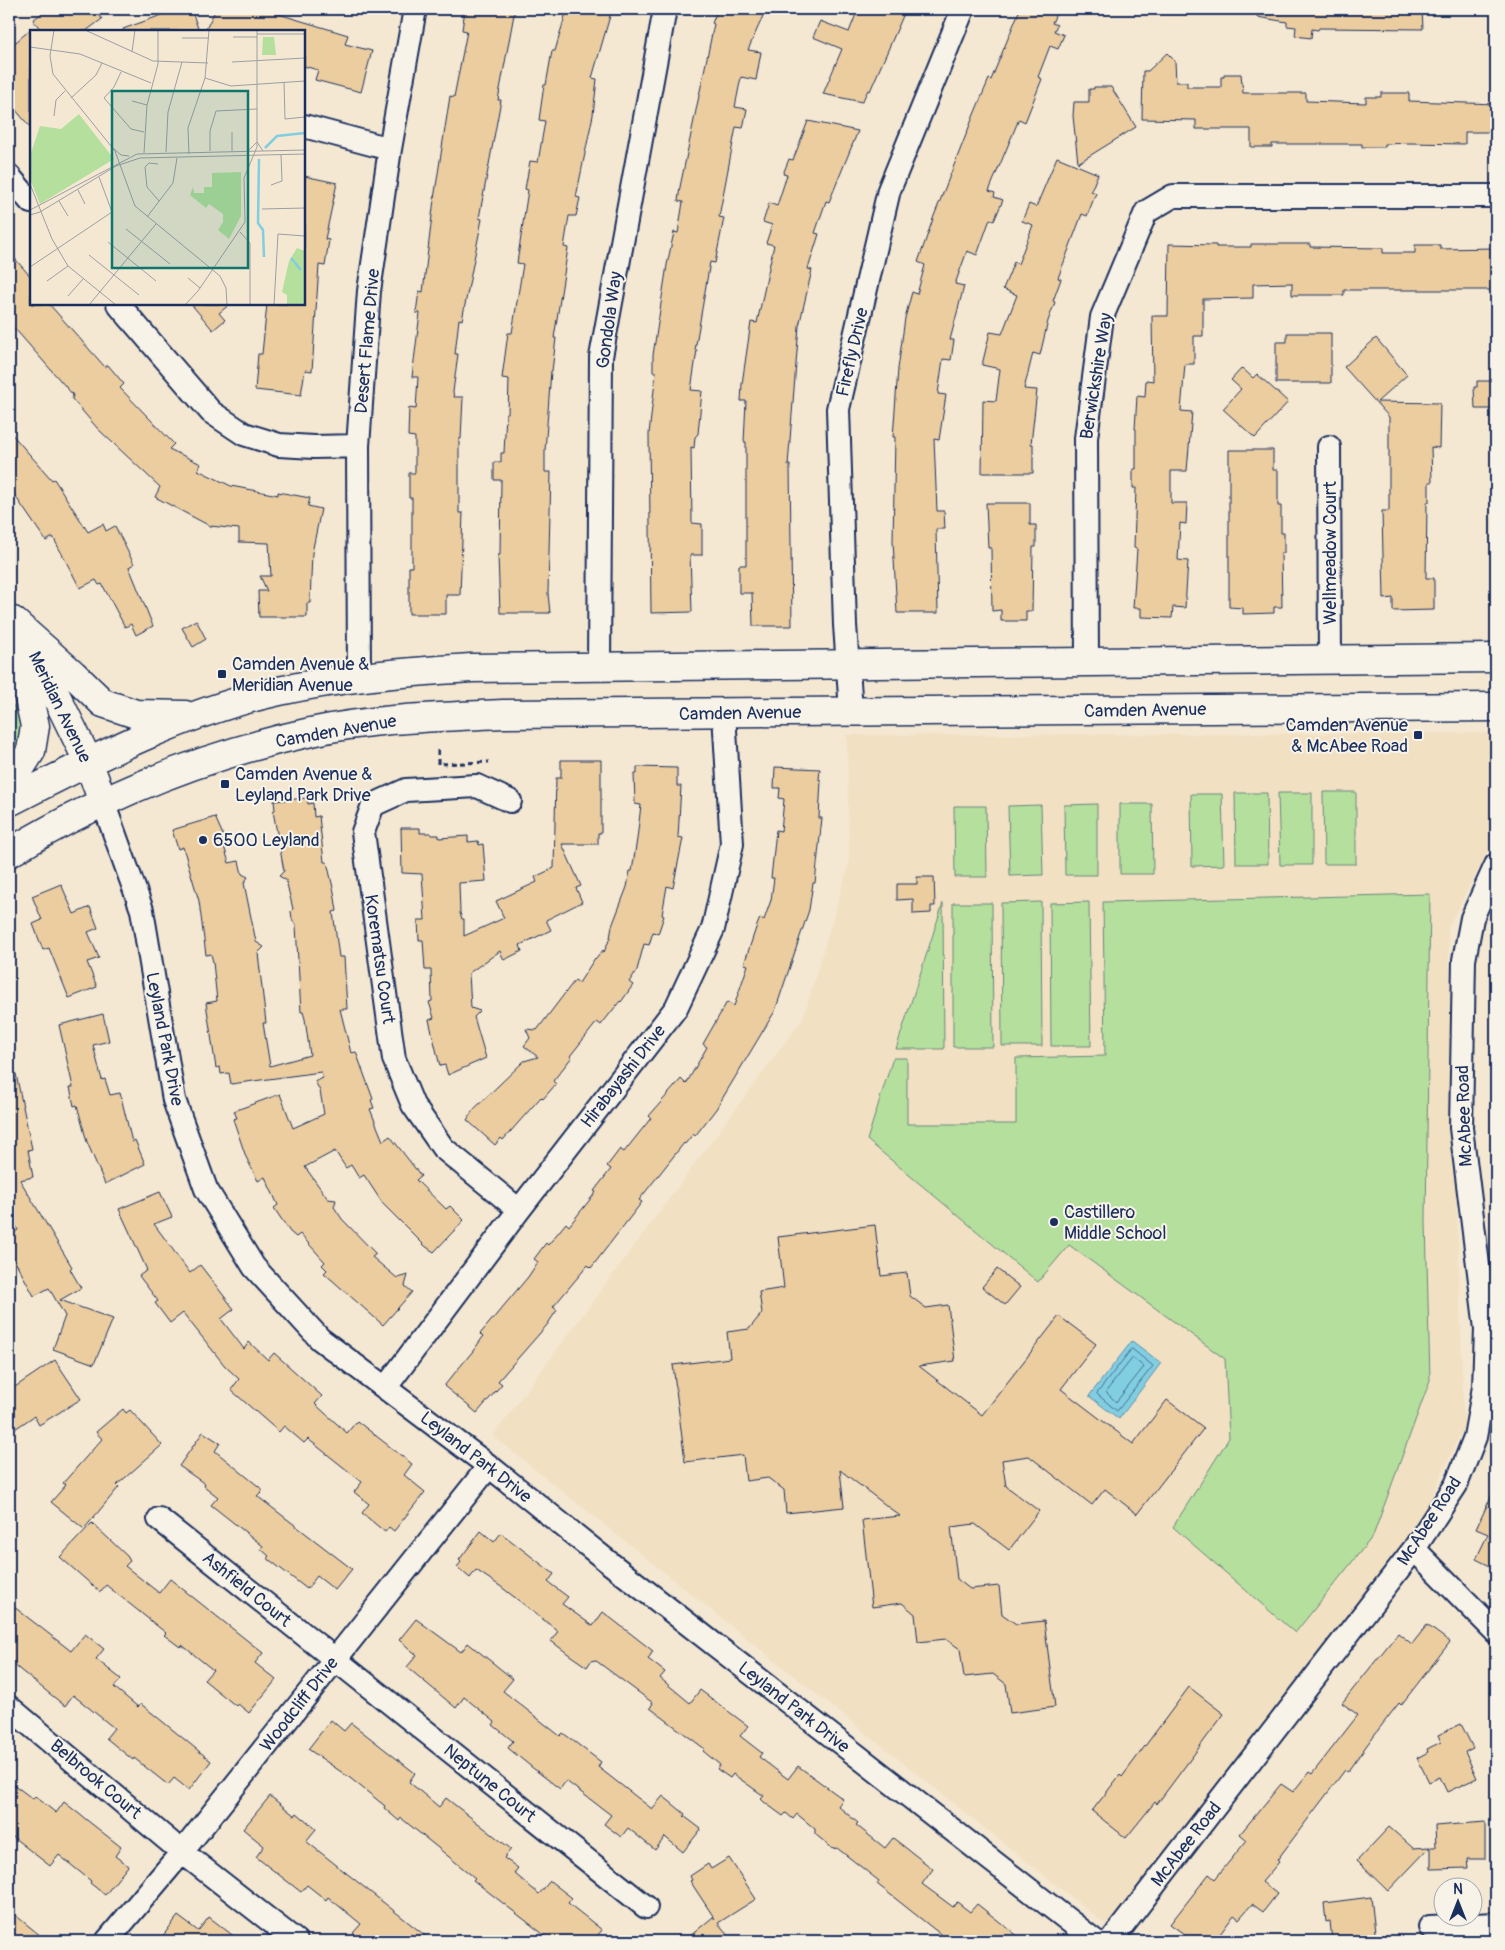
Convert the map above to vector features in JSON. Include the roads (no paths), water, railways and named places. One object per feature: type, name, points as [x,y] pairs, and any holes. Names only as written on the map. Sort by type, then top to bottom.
[{"type":"main road","points":[[11,619],[103,703],[136,714],[196,715]]},
{"type":"main road","points":[[9,786],[31,751],[35,726],[11,619]]},
{"type":"main road","name":"Meridian Avenue","points":[[11,619],[38,659],[88,761],[103,802]]},
{"type":"main road","points":[[9,802],[88,761],[196,715],[277,691],[360,676],[471,668],[1496,658]]},
{"type":"main road","name":"Camden Avenue","points":[[9,853],[51,827],[103,802],[224,755],[312,732],[403,718],[503,714],[724,714],[851,711],[1489,710]]},
{"type":"street","name":"Desert Flame Drive","points":[[360,676],[358,446],[369,291],[390,149],[415,9]]},
{"type":"street","name":"Gondola Way","points":[[599,666],[601,357],[665,9]]},
{"type":"street","name":"Firefly Drive","points":[[851,711],[838,409],[889,190],[963,9]]},
{"type":"street","points":[[305,126],[390,149]]},
{"type":"street","points":[[9,176],[30,201]]},
{"type":"street","name":"Berwickshire Way","points":[[1087,662],[1086,438],[1102,317],[1146,212],[1173,196],[1496,196]]},
{"type":"street","points":[[119,305],[211,412],[244,434],[279,445],[314,447],[358,446]]},
{"type":"street","name":"Wellmeadow Court","points":[[1329,447],[1330,660]]},
{"type":"street","name":"Hirabayashi Drive","points":[[386,1387],[519,1210],[676,1008],[713,929],[732,844],[724,714]]},
{"type":"street","name":"Korematsu Court","points":[[510,801],[477,786],[406,790],[373,805],[363,832],[394,1059],[413,1105],[443,1148],[519,1210]]},
{"type":"street","name":"Leyland Park Drive","points":[[103,802],[142,910],[174,1100],[206,1189],[254,1267],[320,1340],[386,1387],[489,1466],[618,1570],[1095,1941]]},
{"type":"street","name":"McAbee Road","points":[[1111,1941],[1414,1549],[1456,1485],[1475,1437],[1484,1387],[1486,1329],[1461,1128],[1464,960],[1472,918],[1496,865]]},
{"type":"street","name":"Woodcliff Drive","points":[[107,1941],[182,1852],[489,1466]]},
{"type":"street","name":"Ashfield Court","points":[[159,1519],[335,1659]]},
{"type":"street","points":[[1414,1549],[1496,1632]]},
{"type":"street","name":"Neptune Court","points":[[335,1659],[646,1908]]},
{"type":"street","name":"Belbrook Court","points":[[9,1706],[182,1852],[296,1941]]},
{"type":"street","points":[[1430,1927],[1496,1924]]},
{"type":"water","points":[[1132,1341],[1161,1363],[1119,1419],[1089,1396]]},
{"type":"place","name":"Camden Avenue & Meridian Avenue","points":[[222,674]]},
{"type":"place","name":"Camden Avenue & McAbee Road","points":[[1418,735]]},
{"type":"place","name":"Camden Avenue & Leyland Park Drive","points":[[225,784]]},
{"type":"place","name":"6500 Leyland","points":[[203,840]]},
{"type":"place","name":"Castillero Middle School","points":[[1054,1222]]}]
